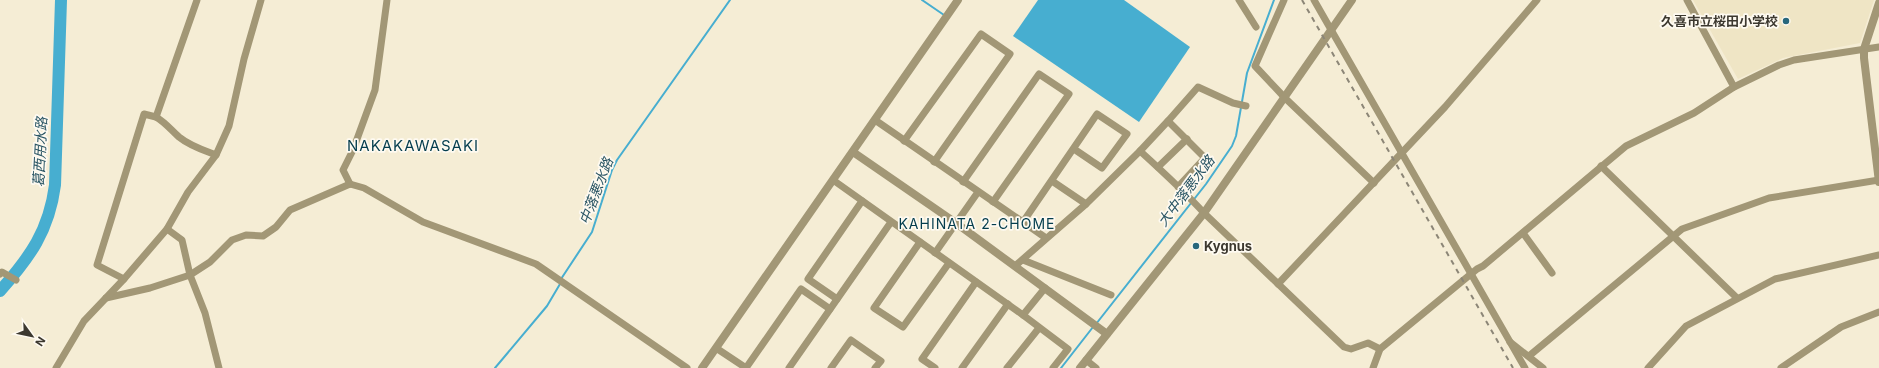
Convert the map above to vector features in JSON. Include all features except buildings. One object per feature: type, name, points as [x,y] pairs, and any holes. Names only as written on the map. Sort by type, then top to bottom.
[{"type":"street","points":[[156,117],[198,0]]},
{"type":"street","points":[[56,368],[84,321],[124,280],[167,229],[188,192],[216,155],[229,126],[244,58],[261,0]]},
{"type":"street","points":[[350,184],[343,170],[353,150],[375,90],[387,0]]},
{"type":"street","points":[[702,368],[958,0]]},
{"type":"street","points":[[1239,0],[1256,27]]},
{"type":"street","points":[[1284,0],[1255,66],[1285,98],[1374,183]]},
{"type":"street","points":[[1314,0],[1471,274],[1507,340],[1525,368]]},
{"type":"street","points":[[1080,368],[1285,98],[1352,0]]},
{"type":"street","points":[[1278,284],[1402,154],[1537,0]]},
{"type":"street","points":[[1687,0],[1734,87]]},
{"type":"street","points":[[1529,356],[1682,229],[1768,198],[1879,181],[1864,49],[1879,3]]},
{"type":"street","points":[[904,141],[981,34],[1010,54],[934,162]]},
{"type":"street","points":[[1373,368],[1380,349],[1523,233],[1626,146],[1694,113],[1734,87],[1785,62],[1879,47]]},
{"type":"street","points":[[963,182],[1039,74],[1068,94],[993,202]]},
{"type":"street","points":[[1016,266],[1086,204],[1140,151],[1198,87],[1237,104],[1246,106]]},
{"type":"street","points":[[124,280],[97,265],[144,114],[156,117],[166,123],[179,137],[190,144],[216,155]]},
{"type":"street","points":[[1023,222],[1097,114],[1127,134],[1102,168],[1074,149]]},
{"type":"street","points":[[875,120],[1046,238]]},
{"type":"street","points":[[1168,121],[1205,158],[1178,188]]},
{"type":"street","points":[[1158,167],[1187,139]]},
{"type":"street","points":[[1140,151],[1344,347],[1351,349],[1368,343],[1380,349]]},
{"type":"street","points":[[853,152],[956,223],[1107,334]]},
{"type":"street","points":[[1601,166],[1738,298]]},
{"type":"street","points":[[833,180],[1008,304],[1068,349],[1053,368]]},
{"type":"street","points":[[1052,181],[1086,204]]},
{"type":"street","points":[[105,299],[150,288],[190,275],[210,262],[232,240],[246,235],[263,236],[276,227],[290,210],[350,184],[364,188],[423,222],[536,264],[687,368]]},
{"type":"street","points":[[935,253],[978,192]]},
{"type":"street","points":[[837,299],[808,279],[862,201]]},
{"type":"street","points":[[789,368],[891,222]]},
{"type":"street","points":[[167,229],[182,240],[190,275],[205,313],[219,368]]},
{"type":"street","points":[[1523,233],[1552,273]]},
{"type":"street","points":[[920,242],[874,308],[903,327],[949,263]]},
{"type":"street","points":[[1648,368],[1686,326],[1780,277],[1879,254]]},
{"type":"street","points":[[1023,260],[1111,296]]},
{"type":"street","points":[[0,274],[2,272],[16,280]]},
{"type":"street","points":[[935,368],[922,359],[976,282]]},
{"type":"street","points":[[1023,315],[1045,288]]},
{"type":"street","points":[[716,348],[746,368],[801,290],[830,309]]},
{"type":"street","points":[[962,368],[1008,304]]},
{"type":"street","points":[[1781,368],[1841,327],[1879,312]]},
{"type":"street","points":[[1008,368],[1039,328]]},
{"type":"street","points":[[831,368],[851,340],[881,361],[875,368]]},
{"type":"street","points":[[1507,340],[1543,368]]},
{"type":"street","points":[[1086,360],[1096,368]]},
{"type":"shaded area","name":"久喜市立桜田小学校","points":[[1693,0],[1874,0],[1860,43],[1783,58],[1738,79]]},
{"type":"water","points":[[1038,0],[1124,0],[1190,47],[1139,122],[1013,36]]},
{"type":"waterway","name":"葛西用水路","points":[[0,291],[29,255],[43,230],[52,201],[55,185],[61,0]]},
{"type":"waterway","name":"中落悪水路","points":[[561,279],[592,232],[612,170],[617,160],[730,0]]},
{"type":"waterway","points":[[922,0],[944,15]]},
{"type":"waterway","name":"大中落悪水路","points":[[1096,324],[1206,184],[1232,146],[1236,136],[1247,73],[1274,0]]},
{"type":"waterway","name":"中落悪水路","points":[[495,368],[547,306],[560,284]]},
{"type":"waterway","name":"大中落悪水路","points":[[1061,368],[1093,327]]},
{"type":"railway","points":[[1302,0],[1513,368]]},
{"type":"place","name":"久喜市立桜田小学校","points":[[1786,21]]},
{"type":"place","name":"Kygnus","points":[[1196,246]]},
{"type":"district","name":"NAKAKAWASAKI","points":[[413,146]]},
{"type":"district","name":"KAHINATA 2-CHOME","points":[[977,224]]}]
